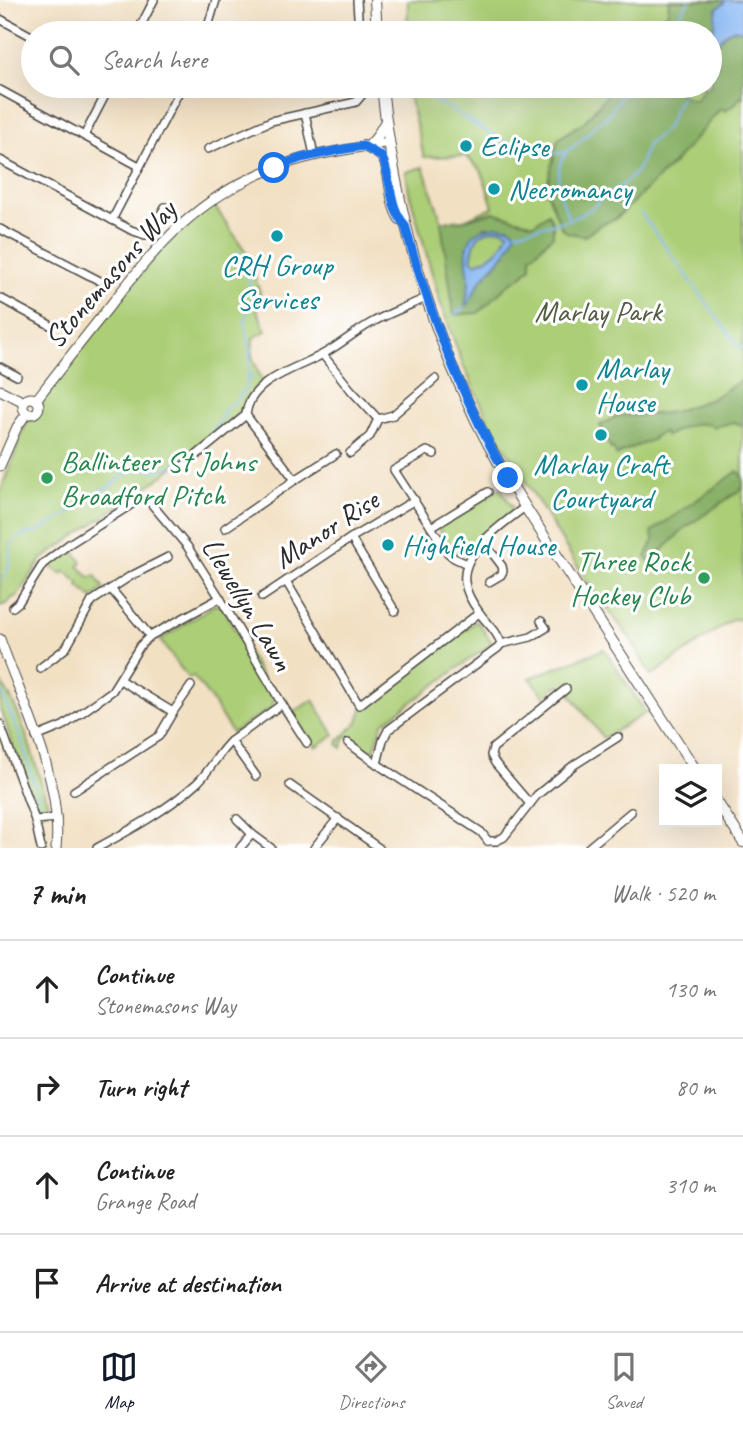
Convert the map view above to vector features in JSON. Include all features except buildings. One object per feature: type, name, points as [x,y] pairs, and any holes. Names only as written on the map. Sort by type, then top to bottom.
[{"type":"main road","points":[[375,0],[376,21]]},
{"type":"main road","points":[[383,98],[405,225],[426,298],[467,402],[525,507],[692,764]]},
{"type":"main road","points":[[386,121],[377,137],[367,146],[382,157],[398,218],[405,225]]},
{"type":"main road","points":[[722,810],[743,842]]},
{"type":"street","points":[[143,21],[154,0]]},
{"type":"street","points":[[210,21],[216,0]]},
{"type":"street","points":[[357,0],[358,21]]},
{"type":"street","points":[[0,19],[21,30]]},
{"type":"street","points":[[0,90],[139,166]]},
{"type":"street","points":[[84,136],[104,98]]},
{"type":"street","points":[[112,220],[176,98]]},
{"type":"street","points":[[208,149],[264,124],[356,102],[359,98]]},
{"type":"street","points":[[305,113],[314,155]]},
{"type":"street","name":"Stonemasons Way","points":[[36,400],[144,262],[175,229],[210,201],[249,178],[274,168],[314,155],[389,142]]},
{"type":"street","points":[[0,160],[145,235],[151,232],[165,207]]},
{"type":"street","points":[[0,229],[100,281]]},
{"type":"street","points":[[0,298],[50,325]]},
{"type":"street","points":[[182,467],[246,415],[250,401],[281,373],[323,355],[371,323],[426,298]]},
{"type":"street","points":[[323,355],[379,419]]},
{"type":"street","points":[[0,367],[17,376]]},
{"type":"street","points":[[351,453],[370,436],[379,419],[393,415],[435,379]]},
{"type":"street","points":[[0,390],[24,402]]},
{"type":"street","points":[[24,402],[31,398],[36,400],[39,406],[34,414],[27,413]]},
{"type":"street","points":[[24,402],[27,413]]},
{"type":"street","points":[[0,466],[27,413]]},
{"type":"street","points":[[246,415],[295,480]]},
{"type":"street","points":[[434,454],[427,451],[394,470],[448,553],[467,564]]},
{"type":"street","points":[[225,528],[336,454]]},
{"type":"street","points":[[431,527],[488,492]]},
{"type":"street","name":"Llewellyn Lawn","points":[[13,607],[43,564],[139,499],[149,501],[187,546],[307,743]]},
{"type":"street","name":"Manor Rise","points":[[262,597],[351,538],[415,500]]},
{"type":"street","points":[[501,644],[499,637],[471,598],[465,581],[467,564],[483,541],[525,507]]},
{"type":"street","points":[[351,538],[395,611]]},
{"type":"street","points":[[483,541],[503,571],[489,582]]},
{"type":"street","points":[[40,668],[66,648],[92,601],[168,556]]},
{"type":"street","points":[[286,581],[359,705],[480,613]]},
{"type":"street","points":[[111,589],[150,636]]},
{"type":"street","points":[[36,737],[63,726],[112,691],[140,646],[150,636],[220,598]]},
{"type":"street","points":[[377,764],[388,730],[501,644],[531,637],[546,628],[541,621]]},
{"type":"street","points":[[0,639],[52,787],[57,818],[56,848]]},
{"type":"street","points":[[120,680],[173,712]]},
{"type":"street","points":[[74,791],[155,740],[191,686]]},
{"type":"street","points":[[530,804],[495,763],[491,755],[493,748],[566,689]]},
{"type":"street","points":[[97,848],[143,824],[198,782],[231,741],[282,705]]},
{"type":"street","points":[[0,724],[35,820],[41,848]]},
{"type":"street","points":[[348,743],[481,832],[486,845],[504,837],[537,795],[574,765],[618,737]]},
{"type":"street","points":[[231,741],[256,776]]},
{"type":"street","points":[[290,785],[379,848]]},
{"type":"street","points":[[588,848],[631,812]]},
{"type":"street","points":[[35,820],[57,818]]},
{"type":"street","points":[[314,848],[338,818]]},
{"type":"street","points":[[237,819],[271,848]]},
{"type":"street","points":[[240,848],[252,834]]},
{"type":"green space","name":"Marlay Park","points":[[408,0],[743,0],[743,620],[733,619],[651,676],[632,641],[594,593],[491,425],[463,365],[440,302],[409,192],[406,172],[423,167],[442,222],[464,220],[493,207],[482,172],[466,156],[424,157],[409,98],[722,98],[722,21],[407,21]]},
{"type":"green space","points":[[669,0],[724,0],[721,21],[661,21],[668,12]]},
{"type":"green space","points":[[732,30],[743,31],[743,94],[735,104],[725,111],[721,108],[674,163],[614,220],[601,224],[585,236],[562,229],[546,189],[558,139],[585,121],[605,98],[722,98],[722,38]]},
{"type":"green space","points":[[213,204],[246,252],[260,292],[257,310],[266,331],[253,338],[252,356],[262,381],[246,399],[240,413],[164,475],[42,559],[18,595],[0,606],[0,492],[27,422],[39,414],[50,388],[144,269],[182,229]]},
{"type":"green space","points":[[493,212],[534,224],[548,213],[553,223],[553,235],[531,257],[531,267],[478,313],[454,315],[441,222],[464,220]],"holes":[[[485,227],[509,227],[507,252],[483,278],[465,307],[470,278],[467,246]]]},
{"type":"green space","points":[[743,379],[743,426],[734,422],[714,427],[702,424],[677,430],[666,436],[663,432],[617,456],[600,425],[619,415],[673,412],[711,399]]},
{"type":"green space","points":[[738,471],[743,477],[743,488],[685,528],[650,563],[646,557],[654,540],[651,532]]},
{"type":"green space","points":[[500,488],[513,508],[511,512],[462,554],[453,552],[437,526]]},
{"type":"green space","points":[[71,548],[82,562],[78,566],[90,578],[95,575],[104,589],[92,598],[65,571],[62,574],[48,565]]},
{"type":"green space","points":[[214,605],[222,606],[274,699],[271,708],[232,733],[193,676],[189,679],[160,640]]},
{"type":"green space","points":[[477,621],[492,643],[383,723],[371,753],[348,737],[344,739],[342,748],[338,745],[339,740],[358,722],[362,708]]},
{"type":"green space","points":[[604,649],[646,713],[603,738],[565,687],[555,687],[546,698],[530,678]]},
{"type":"green space","points":[[0,681],[16,708],[48,805],[47,811],[38,814],[0,710]]},
{"type":"green space","points":[[313,700],[334,735],[316,747],[292,713]]},
{"type":"water","points":[[724,0],[743,0],[743,31],[731,30],[722,37],[722,21],[715,21],[717,8]]},
{"type":"water","points":[[489,227],[509,227],[516,232],[504,254],[484,276],[465,307],[469,283],[467,248],[476,233]],"holes":[[[501,229],[508,232],[500,248],[491,255],[475,263],[471,259],[476,240],[482,233]]]},
{"type":"waterway","points":[[676,21],[689,0]]},
{"type":"waterway","points":[[430,98],[510,144],[538,152],[566,152]]},
{"type":"waterway","points":[[516,232],[569,220],[560,194],[560,163],[567,151],[608,115],[620,98]]},
{"type":"waterway","points":[[570,219],[593,207],[638,170],[648,144],[665,130],[681,98]]},
{"type":"waterway","points":[[641,213],[739,347],[743,348]]},
{"type":"waterway","points":[[238,251],[253,294],[245,322],[250,352],[248,379]]},
{"type":"waterway","points":[[454,315],[465,307]]},
{"type":"waterway","points":[[195,452],[204,444],[226,408],[236,401],[248,380],[254,376]]},
{"type":"waterway","points":[[4,580],[11,544],[16,539],[37,532],[70,513],[97,491],[109,487],[125,474],[138,468],[156,471],[167,468],[191,455]]},
{"type":"waterway","points":[[0,688],[21,739],[41,807]]},
{"type":"place","name":"Eclipse","points":[[466,146]]},
{"type":"place","name":"Necromancy","points":[[494,189]]},
{"type":"place","name":"CRH Group Services","points":[[277,236]]},
{"type":"place","name":"Marlay House","points":[[582,385]]},
{"type":"place","name":"Marlay Craft Courtyard","points":[[601,435]]},
{"type":"place","name":"Ballinteer St Johns Broadford Pitch","points":[[47,478]]},
{"type":"place","name":"Highfield House","points":[[388,545]]},
{"type":"place","name":"Three Rock Hockey Club","points":[[704,578]]},
{"type":"route","points":[[274,168],[301,158],[363,146],[382,157],[394,206],[398,218],[405,225],[426,298],[443,344],[467,402],[508,478]]}]
